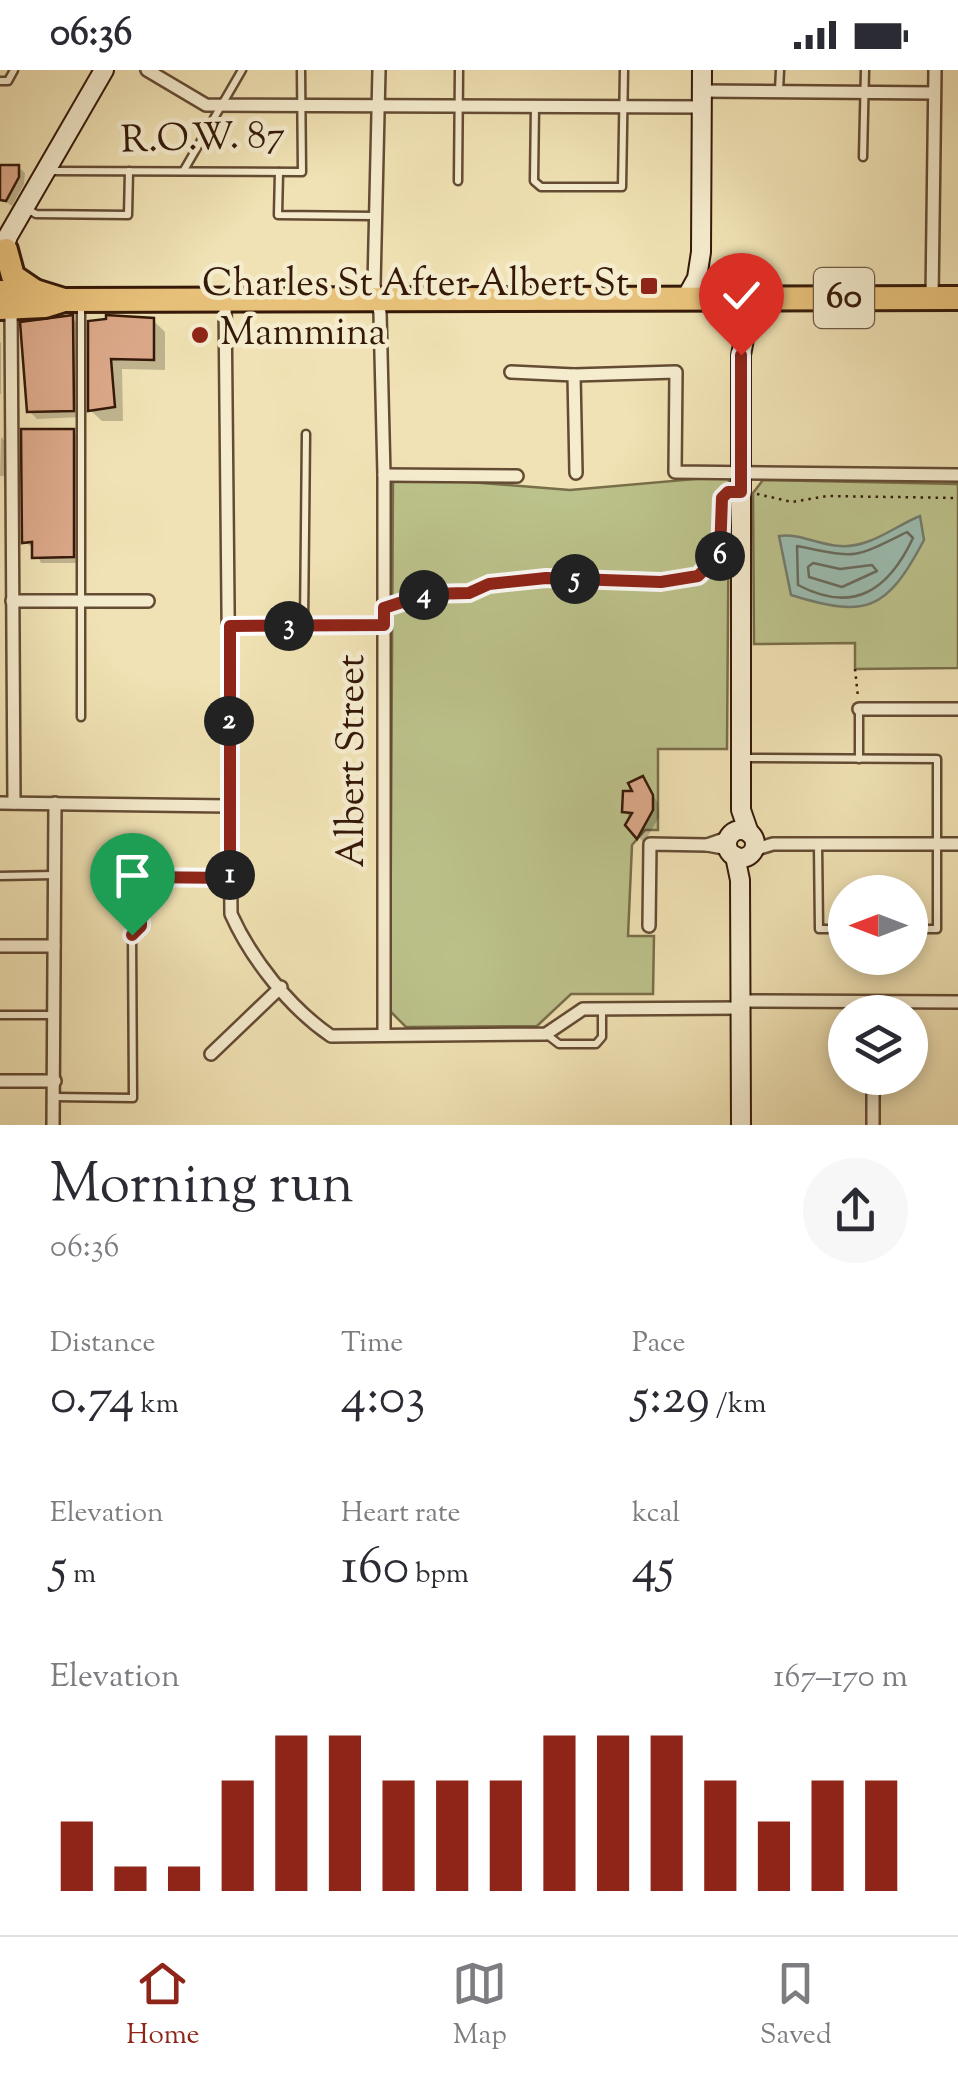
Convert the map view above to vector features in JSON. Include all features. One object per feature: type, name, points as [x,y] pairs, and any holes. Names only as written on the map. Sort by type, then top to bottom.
[{"type":"highway","points":[[3,244],[13,276],[35,291]]},
{"type":"highway","name":"60","points":[[4,302],[35,291],[73,300]]},
{"type":"highway","name":"60","points":[[4,302],[45,306],[73,300],[225,298],[958,298]]},
{"type":"street","points":[[3,244],[104,70]]},
{"type":"street","points":[[147,70],[206,105],[623,106],[779,91],[934,92]]},
{"type":"street","name":"Albert Street","points":[[379,70],[374,216],[384,475],[384,1034]]},
{"type":"street","points":[[686,298],[697,278],[701,252],[702,70]]},
{"type":"street","points":[[932,298],[934,70]]},
{"type":"street","points":[[701,252],[734,298],[741,355],[742,1125]]},
{"type":"street","points":[[225,298],[231,914],[242,938],[307,1019],[331,1036],[546,1034],[577,1012],[602,1009],[828,1007]]},
{"type":"street","points":[[4,302],[12,601],[6,648],[7,736],[14,803]]},
{"type":"street","points":[[511,372],[574,376],[676,372],[675,472],[958,475]]},
{"type":"street","points":[[574,376],[576,473]]},
{"type":"street","points":[[384,475],[517,476]]},
{"type":"street","points":[[12,601],[148,602]]},
{"type":"street","points":[[230,626],[384,625]]},
{"type":"street","points":[[859,709],[958,709]]},
{"type":"street","points":[[0,803],[228,806]]},
{"type":"street","points":[[54,804],[54,1125]]},
{"type":"street","points":[[649,926],[650,844],[958,844]]},
{"type":"street","points":[[0,946],[54,946]]},
{"type":"street","points":[[211,1054],[281,986]]},
{"type":"street","points":[[928,1004],[958,1002]]},
{"type":"street","points":[[0,1081],[55,1081]]},
{"type":"street","points":[[873,1125],[874,1095]]},
{"type":"lane","points":[[0,81],[8,81],[14,70]]},
{"type":"lane","points":[[184,172],[242,70]]},
{"type":"lane","points":[[302,70],[302,104]]},
{"type":"lane","points":[[458,70],[458,181]]},
{"type":"lane","points":[[535,105],[534,181],[540,187],[622,187],[624,70]]},
{"type":"lane","points":[[779,91],[780,70]]},
{"type":"lane","points":[[863,156],[865,70]]},
{"type":"lane","name":"R.O.W. 87","points":[[46,171],[302,172],[302,104]]},
{"type":"lane","points":[[25,207],[36,214],[128,215],[129,171]]},
{"type":"lane","points":[[279,172],[278,215],[374,216]]},
{"type":"lane","points":[[73,300],[82,603],[81,717]]},
{"type":"lane","points":[[304,626],[306,434]]},
{"type":"lane","points":[[859,709],[859,759]]},
{"type":"lane","points":[[741,758],[938,759],[938,928],[928,928]]},
{"type":"lane","points":[[818,844],[818,929],[828,929]]},
{"type":"lane","points":[[0,876],[55,875]]},
{"type":"lane","points":[[54,1097],[132,1098],[132,935],[141,926],[141,877],[230,878]]},
{"type":"lane","points":[[546,1034],[558,1044],[596,1044],[602,1037],[602,1009]]},
{"type":"lane","points":[[0,1015],[54,1015]]},
{"type":"path","points":[[384,608],[427,594],[469,593],[489,584],[546,578],[661,582],[698,576],[720,554],[722,498],[728,492],[792,502],[827,496],[958,498]]},
{"type":"path","points":[[856,669],[859,709]]},
{"type":"green space","points":[[393,476],[570,490],[729,476],[727,749],[658,749],[658,830],[645,830],[632,845],[628,936],[654,936],[653,994],[571,994],[537,1026],[406,1027],[390,1011]]},
{"type":"green space","points":[[763,480],[958,484],[958,668],[855,669],[855,643],[754,644],[753,493]]},
{"type":"water","points":[[920,516],[924,540],[898,582],[885,595],[856,607],[791,595],[779,536],[851,546]]},
{"type":"building","points":[[0,165],[19,165],[19,177],[6,201],[0,200]]},
{"type":"building","points":[[73,315],[74,411],[27,412],[20,322]]},
{"type":"building","points":[[106,315],[154,318],[154,360],[111,359],[115,407],[88,411],[88,321],[106,319]]},
{"type":"building","points":[[21,429],[74,429],[74,557],[32,558],[32,542],[22,543]]},
{"type":"building","points":[[643,776],[653,795],[653,810],[637,839],[625,825],[632,813],[622,812],[623,791],[632,791],[628,783]]},
{"type":"place","name":"Charles St After Albert St","points":[[649,286]]},
{"type":"place","name":"Mammina","points":[[200,335]]},
{"type":"route","points":[[132,935],[141,926],[141,877],[230,878],[230,626],[384,625],[384,608],[427,594],[469,593],[489,584],[546,578],[661,582],[703,574],[717,562],[722,549],[722,498],[725,492],[741,492],[741,355]]}]
